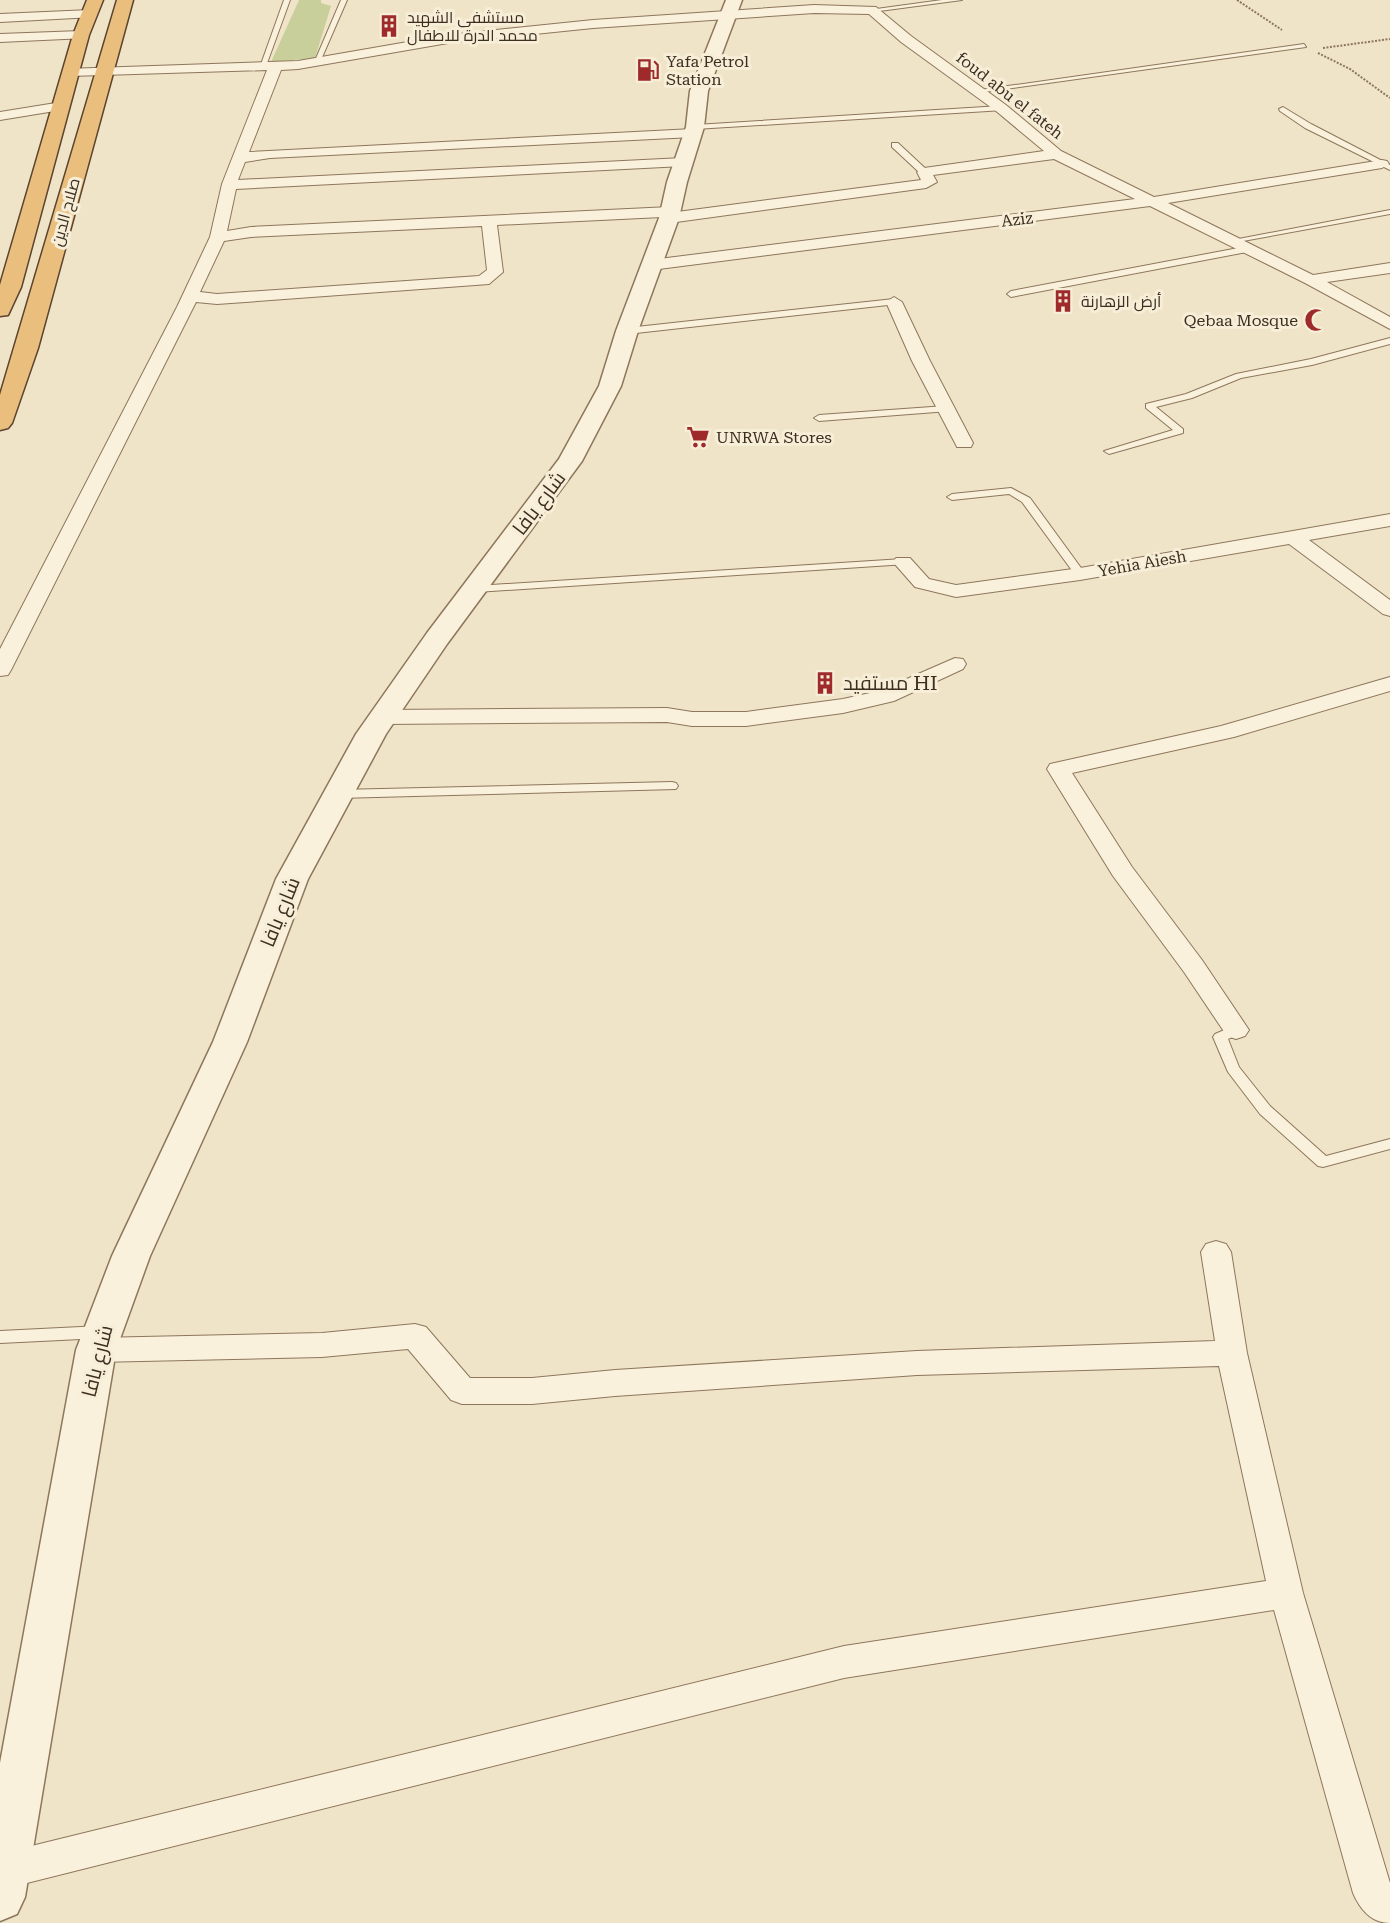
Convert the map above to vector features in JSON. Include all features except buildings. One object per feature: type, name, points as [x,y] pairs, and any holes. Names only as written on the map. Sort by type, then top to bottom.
[{"type":"highway","name":"صلاح الدين","points":[[0,423],[11,400],[50,268],[102,70],[125,0]]},
{"type":"highway","name":"صلاح الدين","points":[[0,310],[5,286],[62,106],[81,35],[92,7]]},
{"type":"street","points":[[0,18],[92,7]]},
{"type":"street","points":[[70,72],[316,62],[448,39],[732,8],[872,10]]},
{"type":"street","name":"شارع يافا","points":[[2,1884],[99,1341],[131,1256],[230,1042],[292,879],[338,794],[382,717],[570,461],[610,386],[627,330],[670,215],[690,141],[699,91],[732,8]]},
{"type":"street","name":"foud abu el fateh","points":[[872,10],[906,39],[1001,108],[1056,154],[1311,280],[1390,324]]},
{"type":"street","points":[[0,38],[81,35]]},
{"type":"street","points":[[0,670],[191,296],[218,237],[229,184],[269,65]]},
{"type":"street","points":[[0,116],[62,106]]},
{"type":"street","points":[[239,158],[270,154],[690,141]]},
{"type":"street","points":[[229,184],[253,185],[403,175],[690,141]]},
{"type":"street","points":[[218,237],[251,232],[670,215],[926,184],[930,182],[924,172],[1056,154]]},
{"type":"street","name":"Aziz","points":[[651,265],[1155,201],[1386,166]]},
{"type":"street","points":[[191,296],[217,299],[483,281],[495,272],[489,222]]},
{"type":"street","points":[[1311,280],[1390,268]]},
{"type":"street","points":[[894,302],[964,443]]},
{"type":"street","name":"Yehia Aiesh","points":[[903,562],[922,583],[956,591],[1080,574],[1390,520]]},
{"type":"street","points":[[1294,538],[1390,610]]},
{"type":"street","points":[[382,717],[667,715],[692,719],[746,719],[843,706],[886,696],[955,664]]},
{"type":"street","points":[[1236,1030],[1193,966],[1122,871],[1058,770],[1226,732],[1390,684]]},
{"type":"street","points":[[1216,1252],[1232,1353],[1286,1593],[1372,1893],[1390,1908]]},
{"type":"street","points":[[99,1341],[322,1345],[415,1336],[462,1391],[532,1391],[615,1383],[917,1363],[1232,1353]]},
{"type":"street","points":[[2,1884],[844,1662],[1286,1593]]},
{"type":"lane","points":[[269,65],[288,0]]},
{"type":"lane","points":[[316,62],[344,0]]},
{"type":"lane","points":[[872,10],[959,0]]},
{"type":"lane","points":[[977,91],[1304,46]]},
{"type":"lane","points":[[690,141],[1001,108]]},
{"type":"lane","points":[[1282,109],[1308,126],[1386,166]]},
{"type":"lane","points":[[895,145],[924,172]]},
{"type":"lane","points":[[1232,241],[1390,212]]},
{"type":"lane","points":[[1011,294],[1249,249]]},
{"type":"lane","points":[[627,330],[894,302]]},
{"type":"lane","points":[[1109,451],[1180,431],[1149,406],[1189,396],[1239,376],[1312,362],[1390,341]]},
{"type":"lane","points":[[819,418],[946,409]]},
{"type":"lane","points":[[952,497],[1011,491],[1026,500],[1080,574]]},
{"type":"lane","points":[[476,589],[903,562]]},
{"type":"lane","points":[[338,794],[672,786]]},
{"type":"lane","points":[[1236,1030],[1220,1037],[1233,1069],[1265,1110],[1323,1162],[1390,1144]]},
{"type":"lane","points":[[0,1337],[99,1341]]},
{"type":"path","points":[[1304,46],[1326,49],[1390,39]]},
{"type":"green space","points":[[299,0],[321,0],[321,3],[331,6],[315,58],[271,62]]},
{"type":"place","name":"مستشفى الشهيد محمد الدرة للاطفال","points":[[389,26]]},
{"type":"place","name":"Yafa Petrol Station","points":[[648,70]]},
{"type":"place","name":"أرض الزهارنة","points":[[1063,301]]},
{"type":"place","name":"Qebaa Mosque","points":[[1316,320]]},
{"type":"place","name":"UNRWA Stores","points":[[698,437]]},
{"type":"place","name":"مستفيد HI","points":[[825,683]]}]
